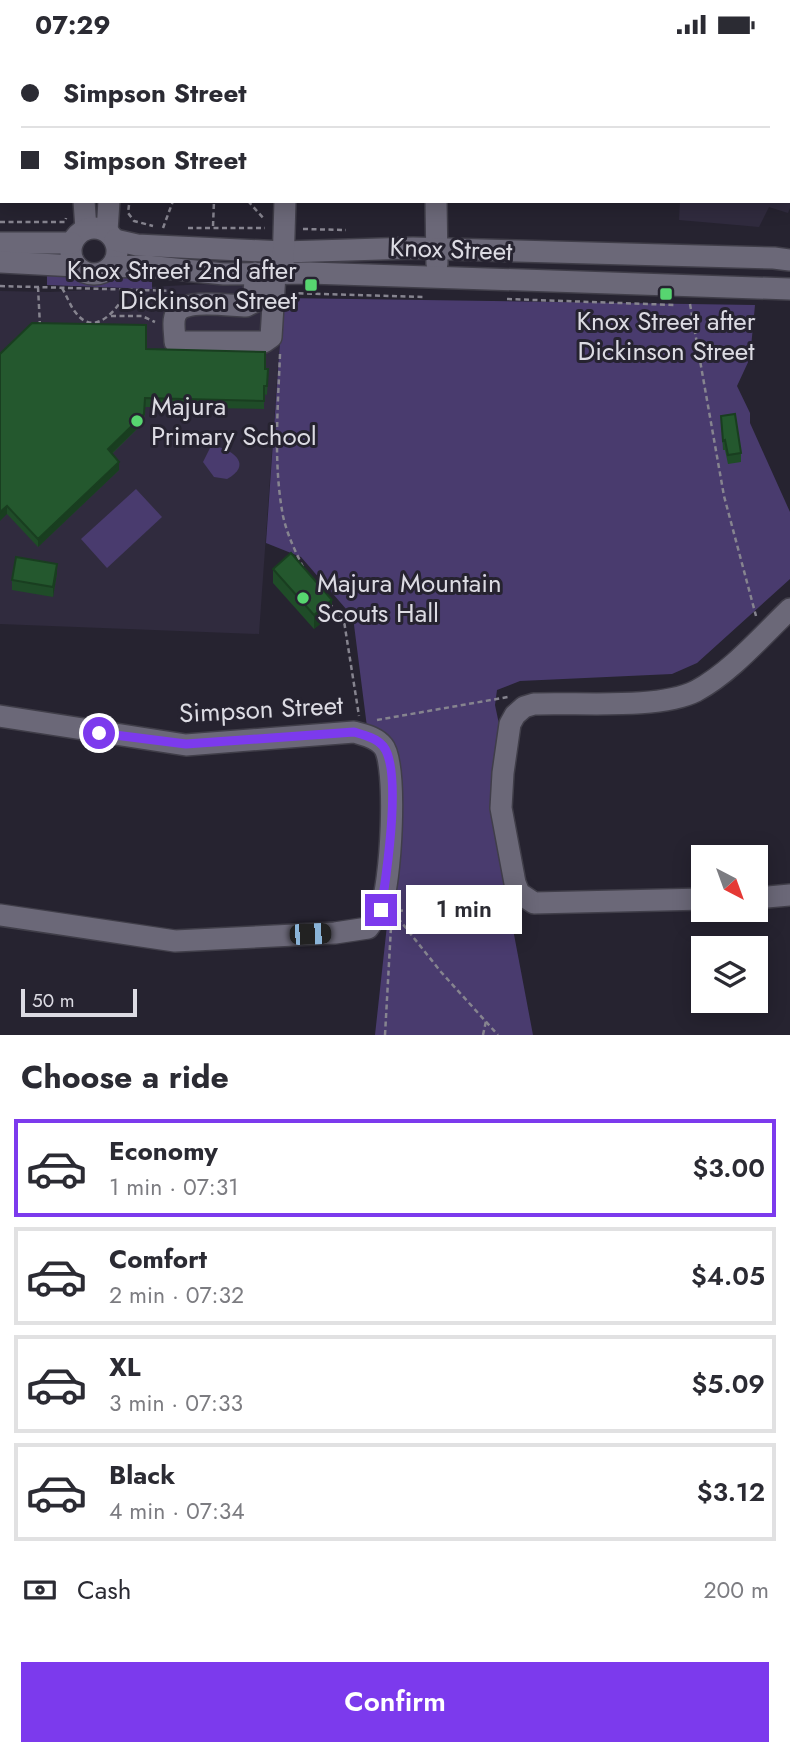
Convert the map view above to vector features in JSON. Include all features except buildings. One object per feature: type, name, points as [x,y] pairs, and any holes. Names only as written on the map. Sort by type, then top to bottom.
[{"type":"street","points":[[76,266],[72,256],[95,236],[108,203]]},
{"type":"street","points":[[271,273],[271,337],[264,342],[175,342],[175,315],[181,307],[190,304],[246,306],[254,302],[271,273],[284,251],[285,203]]},
{"type":"street","points":[[436,203],[437,277]]},
{"type":"street","points":[[0,262],[76,266],[93,274],[111,267],[117,253],[95,236],[76,206]]},
{"type":"street","name":"Knox Street","points":[[0,243],[95,236],[137,245],[284,251],[413,248],[790,260]]},
{"type":"street","name":"Knox Street","points":[[111,267],[146,266],[224,274],[437,277],[790,289]]},
{"type":"street","points":[[691,899],[559,904],[534,903],[519,893],[501,808],[510,725],[515,715],[524,707],[534,704],[631,703],[675,698],[693,692],[716,678],[790,609]]},
{"type":"street","name":"Simpson Street","points":[[0,716],[186,744],[357,727],[383,745],[389,755],[392,770],[391,833],[386,881],[381,910],[368,928],[335,933],[175,941],[0,915]]},
{"type":"street","points":[[768,897],[790,895]]},
{"type":"path","points":[[128,213],[134,222],[163,228],[172,203]]},
{"type":"path","points":[[213,227],[214,203]]},
{"type":"path","points":[[250,203],[272,228]]},
{"type":"path","points":[[0,222],[65,222],[76,206]]},
{"type":"path","points":[[0,286],[128,290],[111,316]]},
{"type":"path","points":[[38,287],[41,332]]},
{"type":"path","points":[[62,288],[77,315],[89,321],[111,316],[142,316],[159,324]]},
{"type":"path","points":[[496,299],[670,306]]},
{"type":"path","points":[[690,303],[724,496],[762,635]]},
{"type":"path","points":[[95,333],[96,321]]},
{"type":"path","points":[[280,347],[277,453],[284,517],[307,576]]},
{"type":"path","points":[[329,603],[344,621],[357,727],[517,695],[524,707]]},
{"type":"path","points":[[498,1035],[440,972],[392,912],[526,899]]},
{"type":"path","points":[[483,1035],[486,1021]]},
{"type":"shaded area","points":[[680,203],[790,203],[788,213],[769,207],[759,227],[679,220]]},
{"type":"shaded area","points":[[152,271],[152,289],[47,285],[47,274],[71,276],[88,284],[99,285],[125,274]]},
{"type":"shaded area","name":"Majura Primary School","points":[[284,280],[259,634],[0,624],[0,291],[50,292]]},
{"type":"shaded area","points":[[283,298],[755,305],[750,358],[737,386],[750,413],[750,423],[790,512],[790,579],[697,663],[672,674],[520,681],[497,690],[495,705],[499,724],[493,799],[509,908],[533,1035],[375,1035],[389,907],[396,751],[367,727],[353,617],[301,557],[266,543]]},
{"type":"shaded area","points":[[215,446],[229,451],[238,459],[238,469],[227,479],[214,477],[203,462],[210,448]]},
{"type":"shaded area","points":[[136,489],[162,517],[107,568],[81,539]]},
{"type":"place","name":"Knox Street 2nd after Dickinson Street","points":[[311,285]]},
{"type":"place","name":"Knox Street after Dickinson Street","points":[[666,294]]},
{"type":"place","name":"Majura Primary School","points":[[137,421]]},
{"type":"place","name":"Majura Mountain Scouts Hall","points":[[303,598]]},
{"type":"route","points":[[99,733],[186,744],[354,732],[374,739],[383,745],[389,755],[392,770],[391,833],[381,910]]}]
